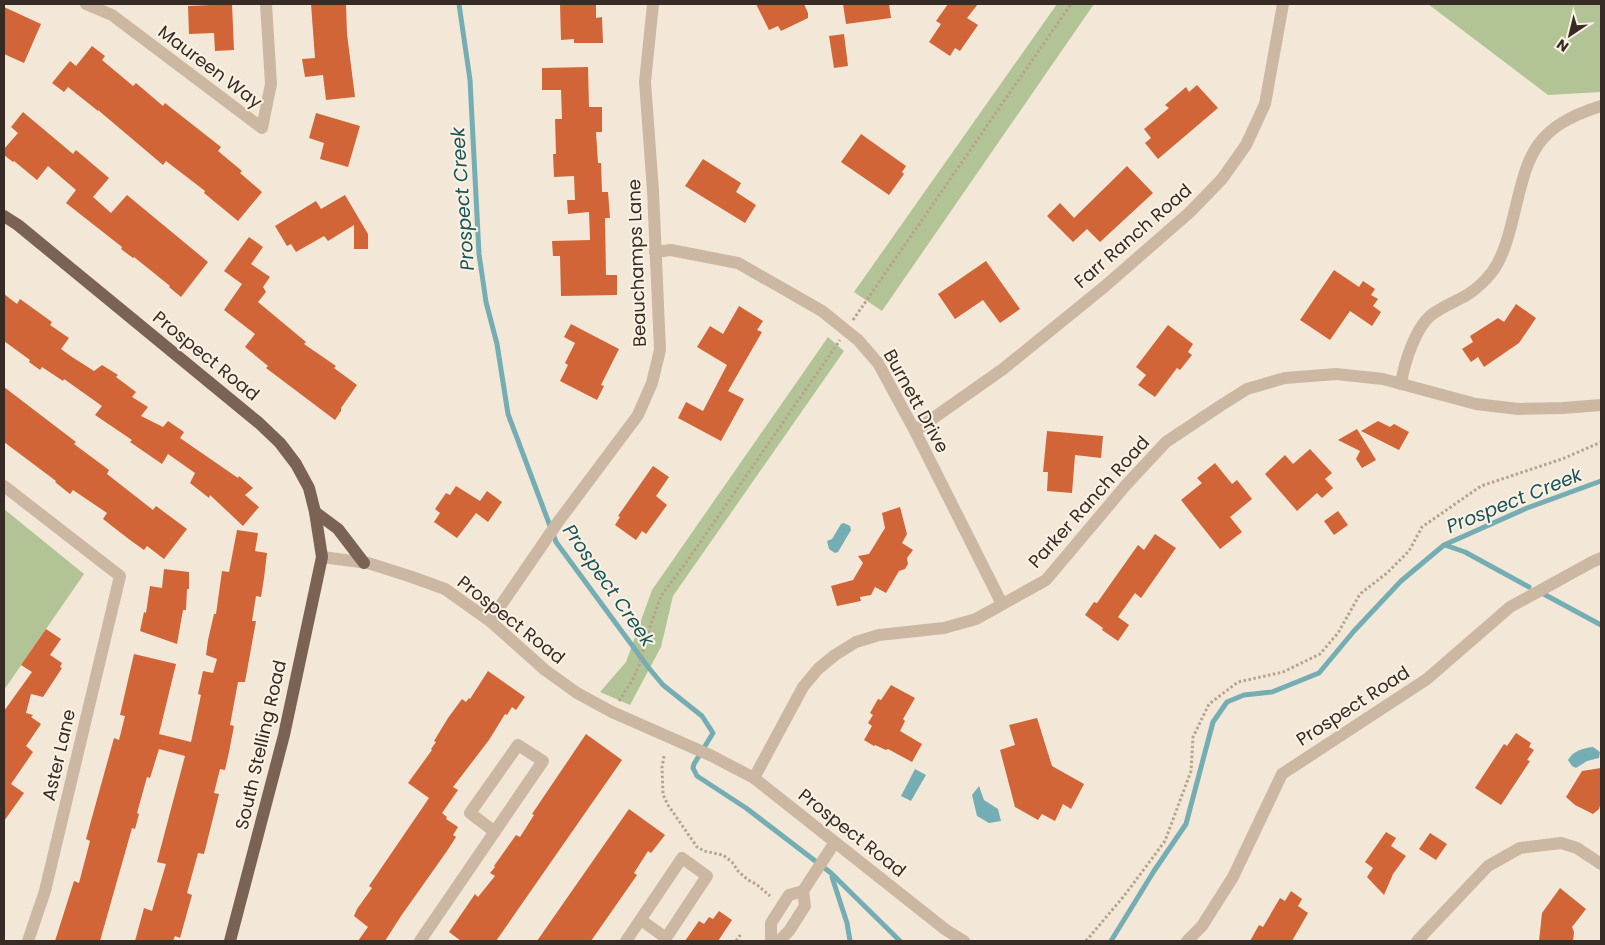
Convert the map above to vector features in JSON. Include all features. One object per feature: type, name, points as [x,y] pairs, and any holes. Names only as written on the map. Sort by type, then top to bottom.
[{"type":"main road","name":"Prospect Road","points":[[4,216],[25,231],[260,423],[280,442],[296,464],[309,488],[322,557]]},
{"type":"main road","points":[[315,512],[338,529],[364,563]]},
{"type":"main road","name":"South Stelling Road","points":[[230,941],[284,735],[322,557]]},
{"type":"street","name":"Maureen Way","points":[[86,4],[112,16],[262,128],[271,84],[266,4]]},
{"type":"street","name":"Beauchamps Lane","points":[[490,621],[546,538],[638,414],[652,383],[660,350],[653,191],[645,82],[653,4]]},
{"type":"street","name":"Farr Ranch Road","points":[[915,431],[1003,369],[1104,287],[1190,212],[1222,179],[1246,145],[1265,104],[1283,4]]},
{"type":"street","points":[[1401,384],[1403,372],[1415,337],[1432,314],[1469,294],[1493,271],[1505,247],[1527,164],[1539,141],[1558,124],[1579,113],[1601,106]]},
{"type":"street","name":"Burnett Drive","points":[[655,252],[671,250],[738,263],[822,311],[858,340],[878,363],[915,431],[1002,604]]},
{"type":"street","name":"Parker Ranch Road","points":[[754,778],[803,687],[835,655],[856,642],[879,635],[944,628],[976,619],[1046,580],[1126,485],[1166,442],[1247,389],[1285,378],[1336,374],[1383,379],[1476,404],[1509,408],[1563,408],[1601,405]]},
{"type":"street","name":"Aster Lane","points":[[4,486],[120,576],[45,891],[28,941]]},
{"type":"street","name":"Prospect Road","points":[[322,557],[364,563],[412,576],[445,590],[490,621],[545,670],[577,693],[612,712],[712,756],[754,778],[946,930],[964,941]]},
{"type":"street","name":"Prospect Road","points":[[1187,941],[1202,926],[1233,877],[1282,774],[1427,679],[1510,607],[1598,563]]},
{"type":"street","points":[[420,941],[495,832],[543,762],[518,745],[470,814],[495,832]]},
{"type":"street","points":[[779,941],[790,931],[806,906],[803,892],[835,842]]},
{"type":"street","points":[[1417,941],[1488,866],[1520,848],[1561,843],[1577,848],[1601,864]]},
{"type":"street","points":[[626,941],[682,858],[707,876],[666,938],[641,920]]},
{"type":"street","points":[[771,941],[771,923],[789,895],[803,892]]},
{"type":"path","points":[[1086,941],[1124,896],[1165,841],[1191,771],[1193,737],[1209,704],[1238,682],[1283,672],[1320,654],[1338,634],[1360,594],[1387,573],[1410,551],[1422,527],[1481,486],[1562,459],[1601,442]]},
{"type":"path","points":[[612,712],[633,679],[644,653]]},
{"type":"path","points":[[664,756],[662,767],[663,795],[697,847],[723,855],[748,880],[770,896]]},
{"type":"path","points":[[736,941],[741,934]]},
{"type":"green space","points":[[1057,4],[1094,4],[882,311],[854,292]]},
{"type":"green space","points":[[1428,4],[1601,4],[1601,92],[1548,95]]},
{"type":"green space","points":[[828,337],[844,351],[673,596],[661,647],[630,705],[600,692],[626,662],[652,590]]},
{"type":"green space","points":[[4,509],[84,574],[4,690]]},
{"type":"water","points":[[844,523],[850,526],[851,530],[838,552],[835,553],[829,549],[827,541],[832,539],[841,524]]},
{"type":"water","points":[[1593,747],[1600,752],[1599,758],[1587,761],[1576,768],[1572,766],[1568,760],[1575,752]]},
{"type":"water","points":[[915,769],[926,775],[911,801],[901,796]]},
{"type":"water","points":[[979,786],[984,800],[998,809],[1001,821],[989,823],[977,816],[972,795]]},
{"type":"building","points":[[232,4],[234,50],[215,51],[214,33],[189,34],[188,6]]},
{"type":"building","points":[[311,4],[346,4],[347,34],[355,97],[326,100],[323,75],[305,77],[302,59],[315,58]]},
{"type":"building","points":[[560,4],[596,4],[596,18],[602,17],[603,43],[574,43],[574,39],[561,40]]},
{"type":"building","points":[[756,4],[804,4],[808,18],[781,31],[778,26],[769,30]]},
{"type":"building","points":[[843,4],[889,4],[891,18],[846,24]]},
{"type":"building","points":[[948,4],[978,4],[967,18],[978,25],[960,51],[955,48],[950,56],[929,42],[941,24],[936,21]]},
{"type":"building","points":[[4,7],[41,24],[24,63],[4,54]]},
{"type":"building","points":[[844,34],[848,66],[834,68],[829,36]]},
{"type":"building","points":[[92,46],[105,56],[102,60],[133,86],[136,83],[163,106],[165,103],[221,147],[218,151],[242,171],[240,173],[262,192],[238,221],[204,193],[205,191],[166,161],[163,165],[68,87],[64,92],[52,83],[70,61],[76,66]]},
{"type":"building","points":[[588,67],[589,107],[602,107],[602,132],[596,132],[598,163],[601,163],[602,192],[608,192],[610,218],[605,218],[606,275],[617,275],[617,295],[561,296],[560,256],[553,256],[552,241],[590,240],[589,212],[568,214],[567,200],[575,200],[574,176],[554,177],[553,154],[556,154],[555,119],[562,119],[561,90],[542,90],[542,68]]},
{"type":"building","points":[[1197,85],[1218,108],[1158,159],[1145,143],[1151,138],[1144,129],[1169,108],[1165,105],[1186,87],[1189,92]]},
{"type":"building","points":[[23,112],[73,154],[76,150],[109,178],[93,197],[111,213],[127,195],[208,262],[181,297],[170,286],[121,249],[122,247],[66,203],[76,190],[48,166],[37,180],[4,155],[4,149],[18,133],[11,127]]},
{"type":"building","points":[[316,113],[360,126],[348,167],[320,159],[324,143],[309,138]]},
{"type":"building","points":[[861,134],[906,166],[902,172],[904,174],[889,195],[841,162]]},
{"type":"building","points":[[703,159],[741,183],[736,192],[756,205],[745,223],[685,186]]},
{"type":"building","points":[[1127,166],[1153,193],[1100,242],[1087,229],[1073,242],[1047,216],[1060,203],[1074,218]]},
{"type":"building","points":[[345,195],[368,234],[368,249],[354,249],[354,225],[328,241],[324,236],[296,252],[291,244],[287,246],[275,226],[316,201],[321,209]]},
{"type":"building","points":[[249,237],[263,247],[251,264],[270,277],[263,287],[266,292],[258,302],[306,342],[304,344],[336,366],[334,368],[357,385],[335,420],[266,368],[268,366],[245,347],[255,334],[224,310],[242,284],[224,271]]},
{"type":"building","points":[[986,261],[1020,309],[1000,323],[983,300],[955,319],[938,294]]},
{"type":"building","points":[[1334,270],[1359,287],[1363,281],[1375,289],[1371,295],[1378,299],[1373,306],[1381,312],[1372,326],[1350,311],[1330,340],[1300,320]]},
{"type":"building","points":[[4,294],[17,304],[20,299],[52,322],[50,325],[69,338],[61,349],[72,357],[94,371],[102,365],[118,375],[116,377],[136,392],[132,397],[148,407],[141,416],[163,427],[168,421],[184,432],[180,438],[238,478],[239,476],[253,488],[245,495],[259,507],[243,526],[210,495],[209,498],[190,483],[195,473],[168,454],[162,464],[130,442],[132,440],[95,415],[102,406],[64,379],[63,381],[42,367],[40,370],[29,362],[30,360],[4,341]]},
{"type":"building","points":[[1516,304],[1536,318],[1519,343],[1484,367],[1478,357],[1471,362],[1462,349],[1473,342],[1470,336],[1498,318],[1504,322]]},
{"type":"building","points":[[739,306],[763,321],[757,330],[762,332],[728,391],[744,399],[721,441],[678,418],[686,402],[703,411],[727,365],[697,347],[710,326],[723,334]]},
{"type":"building","points":[[571,324],[619,349],[601,385],[604,386],[597,400],[560,381],[568,365],[565,363],[575,343],[564,337]]},
{"type":"building","points":[[1168,325],[1193,344],[1188,352],[1192,355],[1180,370],[1177,368],[1155,397],[1138,385],[1146,375],[1136,367]]},
{"type":"building","points":[[4,387],[76,442],[74,444],[109,470],[107,474],[153,510],[156,506],[187,529],[164,559],[147,546],[144,550],[130,540],[103,519],[107,513],[73,490],[70,494],[56,481],[4,442]]},
{"type":"building","points":[[1378,421],[1390,427],[1394,424],[1409,432],[1399,450],[1361,431]]},
{"type":"building","points":[[1357,429],[1376,460],[1362,468],[1356,459],[1360,451],[1338,440]]},
{"type":"building","points":[[1047,431],[1103,436],[1101,458],[1075,455],[1072,493],[1047,491],[1048,472],[1043,472]]},
{"type":"building","points":[[1310,449],[1332,473],[1325,479],[1333,488],[1322,498],[1317,493],[1297,511],[1265,474],[1285,455],[1293,464]]},
{"type":"building","points":[[1215,463],[1232,484],[1237,480],[1252,499],[1230,517],[1242,532],[1220,549],[1181,500],[1202,483],[1197,478]]},
{"type":"building","points":[[653,466],[669,477],[656,496],[667,505],[646,534],[642,531],[636,540],[615,525],[620,517],[618,516]]},
{"type":"building","points":[[456,486],[480,501],[487,491],[502,502],[488,522],[476,513],[457,538],[434,522],[440,513],[435,509],[446,493],[450,495]]},
{"type":"building","points":[[900,507],[907,534],[902,543],[913,550],[907,558],[908,564],[905,569],[899,571],[886,593],[875,587],[871,595],[860,597],[861,601],[837,606],[831,586],[853,580],[863,563],[858,556],[869,554],[885,528],[882,513]]},
{"type":"building","points":[[1338,511],[1348,525],[1334,535],[1324,521]]},
{"type":"building","points":[[237,530],[258,533],[255,551],[267,553],[264,578],[261,597],[256,596],[252,621],[256,621],[245,682],[238,682],[230,725],[234,726],[225,770],[220,769],[214,793],[219,794],[204,854],[198,853],[187,893],[192,895],[180,938],[175,936],[173,941],[135,941],[144,908],[152,911],[166,864],[157,862],[185,756],[159,749],[150,778],[147,777],[137,813],[139,814],[135,829],[132,828],[100,941],[55,941],[74,881],[79,883],[90,841],[86,839],[114,738],[119,740],[125,716],[120,715],[134,654],[176,664],[159,734],[191,742],[201,695],[198,694],[203,671],[213,673],[217,659],[206,655],[208,640],[214,614],[216,614],[222,571],[229,572]]},
{"type":"building","points":[[1155,534],[1176,548],[1141,598],[1135,593],[1118,617],[1129,625],[1118,641],[1085,615],[1094,602],[1097,603],[1138,545],[1144,550]]},
{"type":"building","points":[[164,569],[189,572],[186,610],[183,610],[177,644],[140,631],[144,612],[146,613],[150,586],[162,588]]},
{"type":"building","points":[[46,629],[61,639],[50,655],[62,663],[60,667],[62,668],[43,697],[31,694],[26,713],[33,715],[31,717],[41,724],[26,746],[33,752],[11,784],[24,793],[4,821],[4,711],[32,672],[21,665]]},
{"type":"building","points":[[488,671],[525,697],[516,710],[512,707],[507,715],[505,714],[489,740],[453,787],[458,790],[442,813],[447,817],[446,819],[458,827],[453,835],[456,837],[447,851],[385,941],[358,941],[368,927],[354,916],[357,909],[372,888],[369,886],[429,798],[408,783],[432,750],[436,742],[434,741],[448,718],[462,699],[466,702],[470,699]]},
{"type":"building","points":[[891,685],[915,698],[903,719],[905,721],[900,731],[922,744],[912,762],[888,749],[874,746],[864,740],[872,726],[868,723],[873,715],[870,713],[878,699],[881,700]]},
{"type":"building","points":[[1037,718],[1052,766],[1084,784],[1071,809],[1063,804],[1055,821],[1042,814],[1038,820],[1015,807],[1000,750],[1015,745],[1009,725]]},
{"type":"building","points":[[1516,733],[1531,743],[1529,747],[1534,750],[1527,760],[1530,761],[1501,805],[1475,788],[1504,744],[1507,746]]},
{"type":"building","points":[[586,734],[622,760],[496,941],[461,941],[449,932],[475,894],[478,897],[495,876],[490,873],[494,866],[516,835],[520,837],[534,815],[532,814]]},
{"type":"building","points":[[1601,768],[1601,802],[1599,809],[1593,814],[1575,805],[1566,797],[1582,771]]},
{"type":"building","points":[[629,809],[665,835],[651,853],[648,851],[634,873],[637,875],[591,941],[537,941]]},
{"type":"building","points":[[1386,832],[1396,838],[1391,846],[1406,856],[1393,874],[1384,895],[1367,877],[1373,868],[1365,862]]},
{"type":"building","points":[[1430,833],[1447,844],[1436,860],[1419,849]]},
{"type":"building","points":[[1560,888],[1586,909],[1572,927],[1574,932],[1573,941],[1539,941],[1542,913]]},
{"type":"building","points":[[1291,891],[1302,899],[1298,906],[1308,913],[1292,941],[1250,941],[1259,925],[1263,927],[1280,898],[1285,901]]},
{"type":"building","points":[[719,911],[732,920],[718,941],[685,941],[699,921],[704,924],[709,917],[713,919]]},
{"type":"waterway","name":"Prospect Creek","points":[[459,4],[470,80],[479,254],[486,302],[497,344],[508,414],[556,542],[648,667],[663,685],[702,716],[713,733],[694,764],[693,768],[697,776],[746,808],[831,873],[900,941]]},
{"type":"waterway","name":"Prospect Creek","points":[[1111,941],[1154,871],[1186,824],[1213,722],[1227,702],[1244,695],[1272,692],[1319,673],[1354,631],[1401,581],[1444,545],[1527,508],[1601,481]]},
{"type":"waterway","points":[[1445,545],[1465,552],[1529,587]]},
{"type":"waterway","points":[[1540,592],[1601,625]]},
{"type":"waterway","points":[[832,877],[847,923],[850,941]]}]
